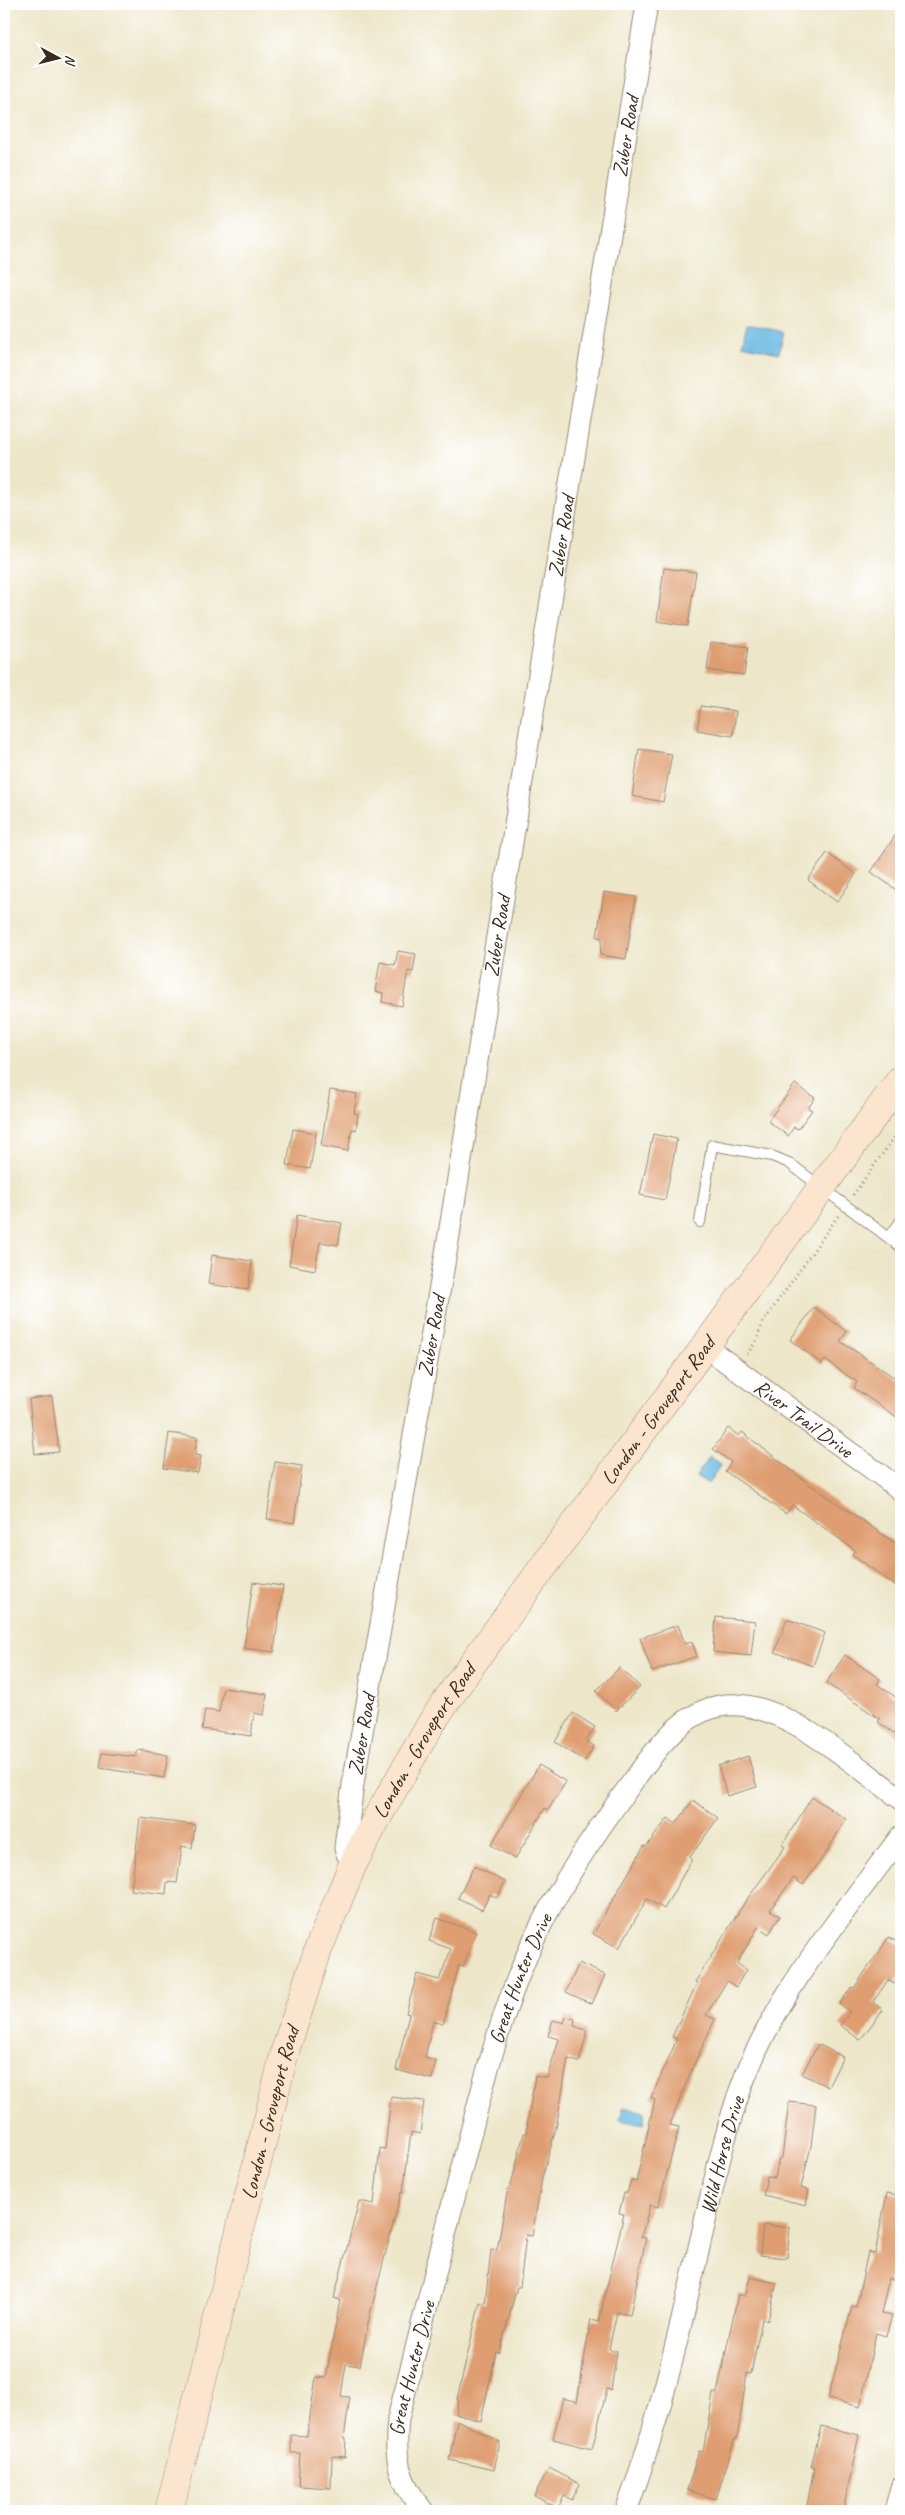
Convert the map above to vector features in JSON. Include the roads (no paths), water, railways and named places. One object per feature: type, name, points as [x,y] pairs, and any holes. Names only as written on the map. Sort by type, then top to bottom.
[{"type":"main road","name":"London - Groveport Road","points":[[170,2511],[286,2048],[318,1950],[352,1866],[378,1816],[437,1715],[901,1080]]},
{"type":"street","name":"Zuber Road","points":[[352,1866],[345,1848],[353,1784],[447,1247],[647,4]]},
{"type":"street","name":"River Trail Drive","points":[[706,1347],[901,1490]]},
{"type":"street","name":"Great Hunter Drive","points":[[423,2511],[409,2494],[399,2470],[395,2444],[398,2419],[486,2072],[510,1998],[536,1935],[577,1860],[659,1746],[682,1724],[700,1713],[725,1705],[751,1706],[777,1714],[800,1726],[901,1800]]},
{"type":"street","name":"Wild Horse Drive","points":[[626,2511],[644,2462],[675,2347],[713,2188],[745,2077],[780,2008],[800,1977],[901,1836]]},
{"type":"street","points":[[895,2511],[901,2488]]},
{"type":"lane","points":[[700,1222],[712,1145],[772,1156],[789,1163],[901,1247]]},
{"type":"lane","points":[[889,1238],[901,1222]]},
{"type":"water","points":[[747,324],[784,332],[779,353],[742,345]]},
{"type":"water","points":[[710,1457],[721,1464],[708,1484],[696,1476]]},
{"type":"water","points":[[623,2107],[645,2112],[643,2125],[620,2120]]}]
